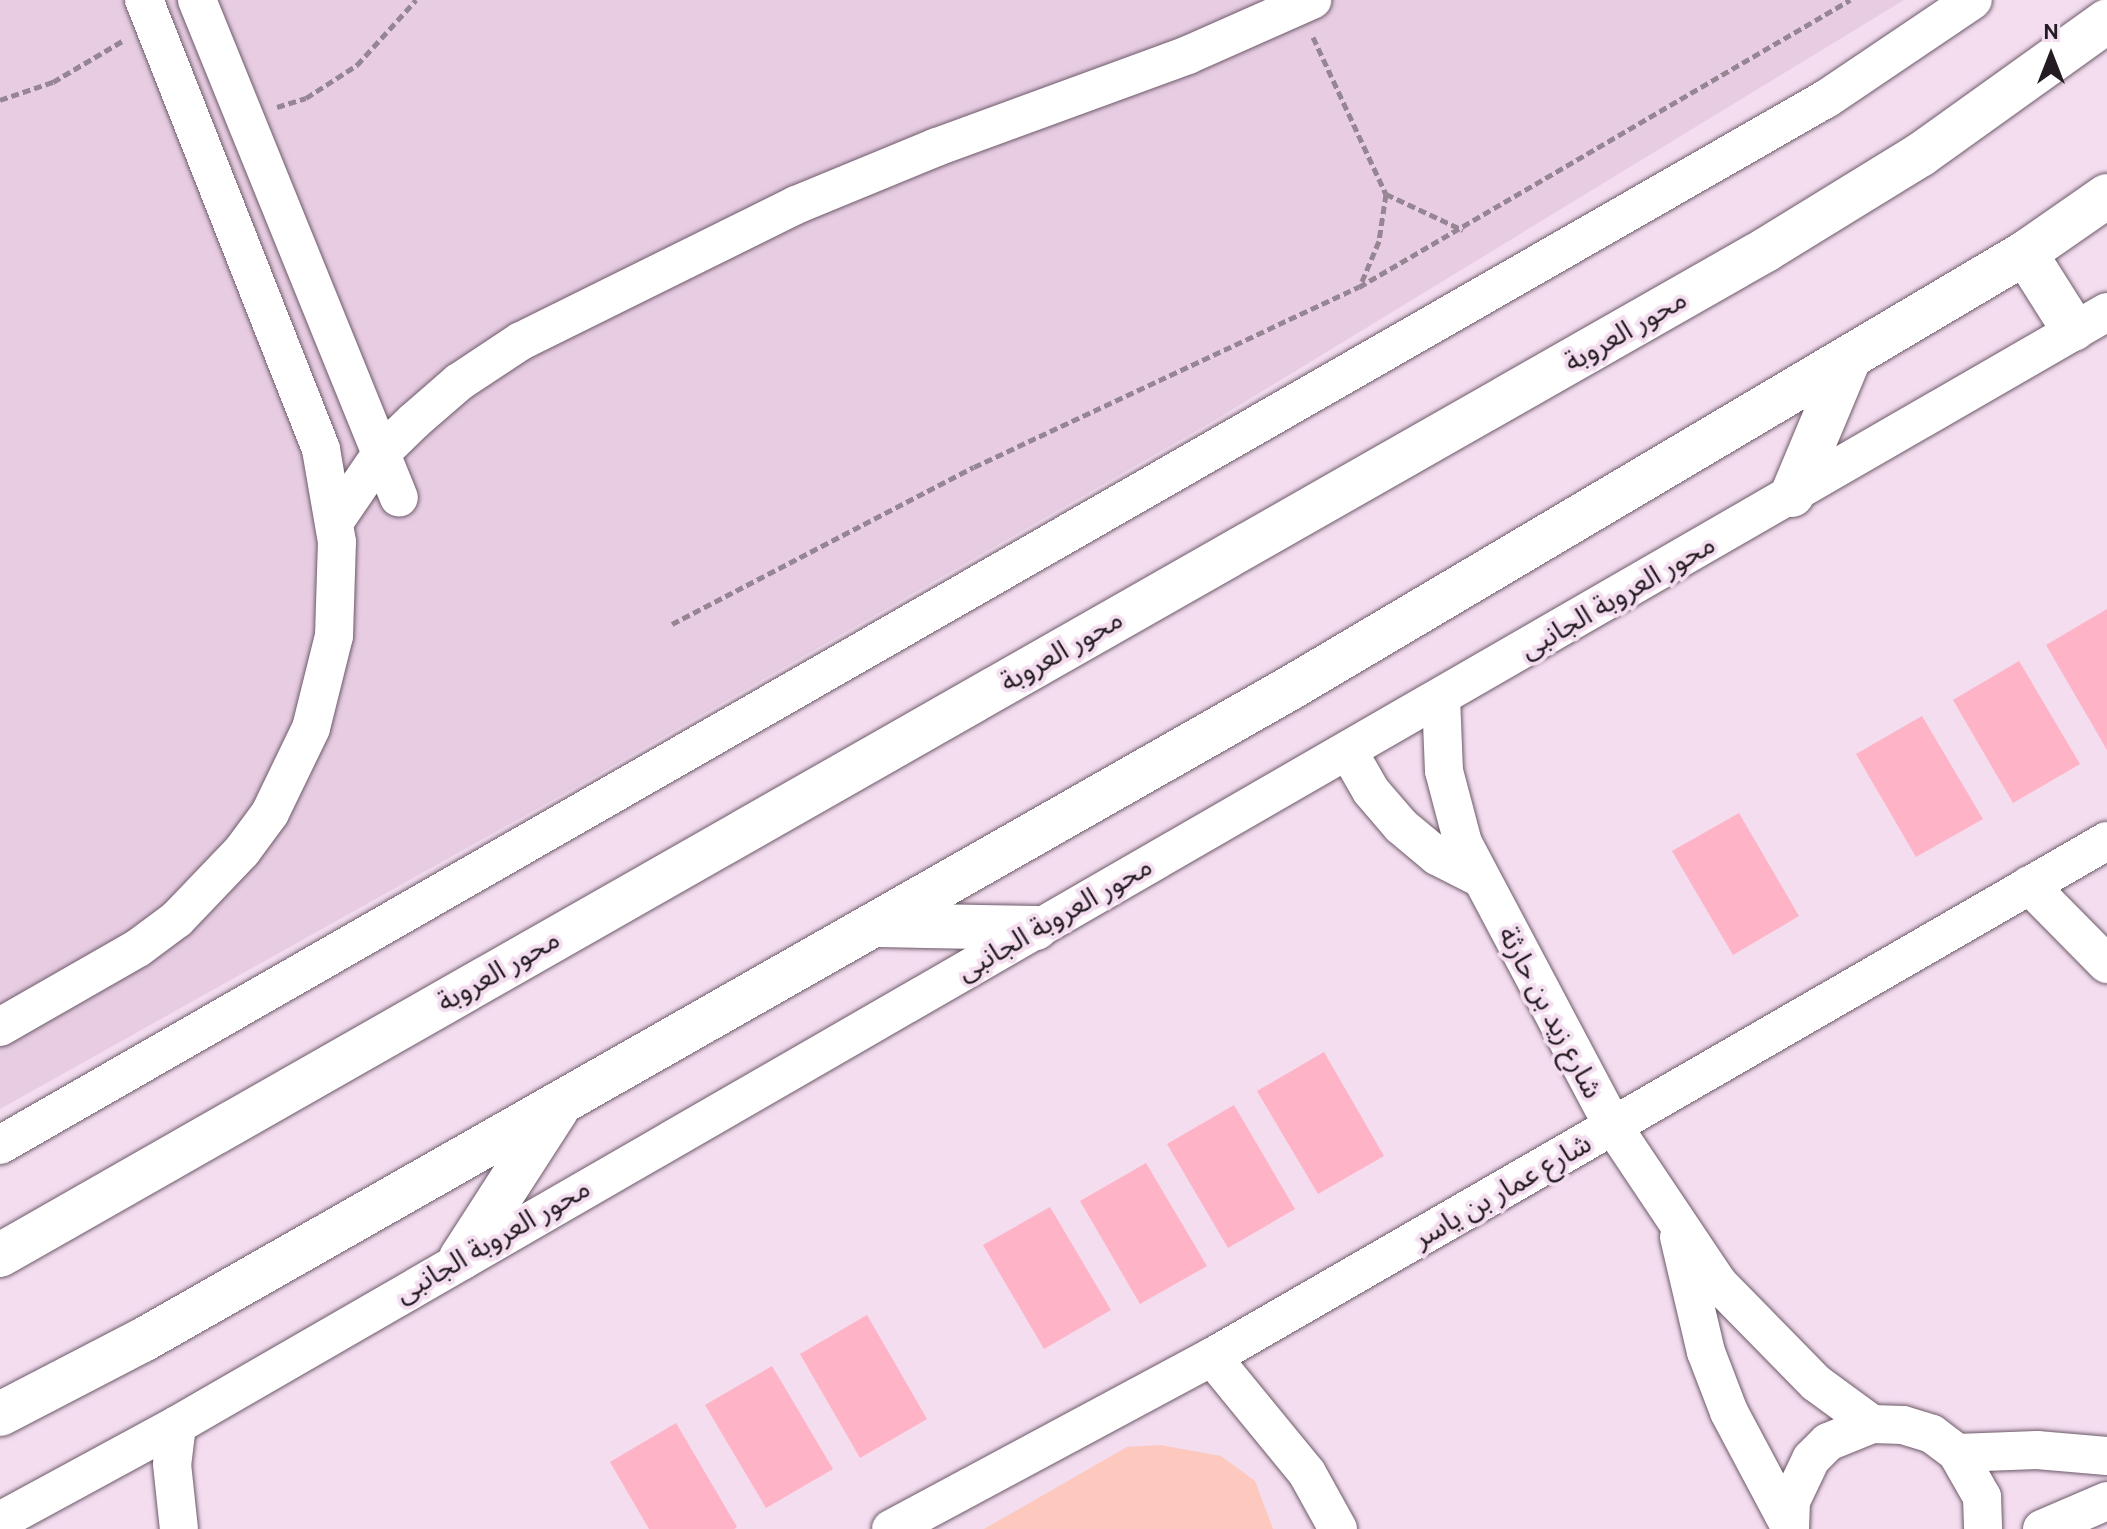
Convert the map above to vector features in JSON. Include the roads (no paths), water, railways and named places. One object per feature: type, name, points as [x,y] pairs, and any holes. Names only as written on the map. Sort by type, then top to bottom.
[{"type":"main road","name":"محور العروبة","points":[[0,1255],[1767,249],[1920,155],[2107,21]]},
{"type":"main road","points":[[0,1414],[143,1340],[877,925],[1849,359],[2025,253],[2107,196]]},
{"type":"main road","points":[[2025,253],[2090,321]]},
{"type":"main road","points":[[1792,495],[1849,359]]},
{"type":"main road","points":[[877,925],[1036,928]]},
{"type":"main road","points":[[461,1258],[560,1104]]},
{"type":"street","points":[[197,0],[383,451],[399,498]]},
{"type":"street","points":[[0,1145],[1826,99],[1973,0]]},
{"type":"street","points":[[335,521],[383,451],[484,366],[657,270],[909,158],[1188,55],[1306,3]]},
{"type":"street","points":[[0,1027],[138,948],[177,919],[222,875],[270,813],[311,728],[328,667],[338,589],[335,521],[321,449],[149,13]]},
{"type":"street","name":"محور العروبة الجانبى","points":[[16,1521],[461,1258],[1348,751],[2090,321]]},
{"type":"street","name":"شارع زيد بن حارثة","points":[[1441,697],[1444,771],[1463,843],[1478,877],[1613,1126],[1677,1226],[1764,1335],[1872,1424]]},
{"type":"street","points":[[1348,751],[1371,791],[1401,826],[1437,856],[1478,877]]},
{"type":"street","name":"شارع عمار بن ياسر","points":[[891,1529],[1212,1357],[2107,841]]},
{"type":"street","points":[[2029,885],[2107,964]]},
{"type":"street","name":"شارع زيد بن حارثة","points":[[1677,1226],[1706,1352],[1729,1412],[1790,1527]]},
{"type":"street","points":[[1212,1357],[1307,1473],[1338,1529]]},
{"type":"street","points":[[1790,1527],[1791,1501],[1811,1459],[1828,1442],[1872,1424],[1903,1425],[1932,1434],[1957,1453],[1982,1497],[1983,1529]]},
{"type":"street","points":[[177,1425],[172,1464],[179,1529]]},
{"type":"street","points":[[1957,1453],[2037,1450],[2107,1456]]},
{"type":"street","points":[[2042,1529],[2107,1501]]}]
